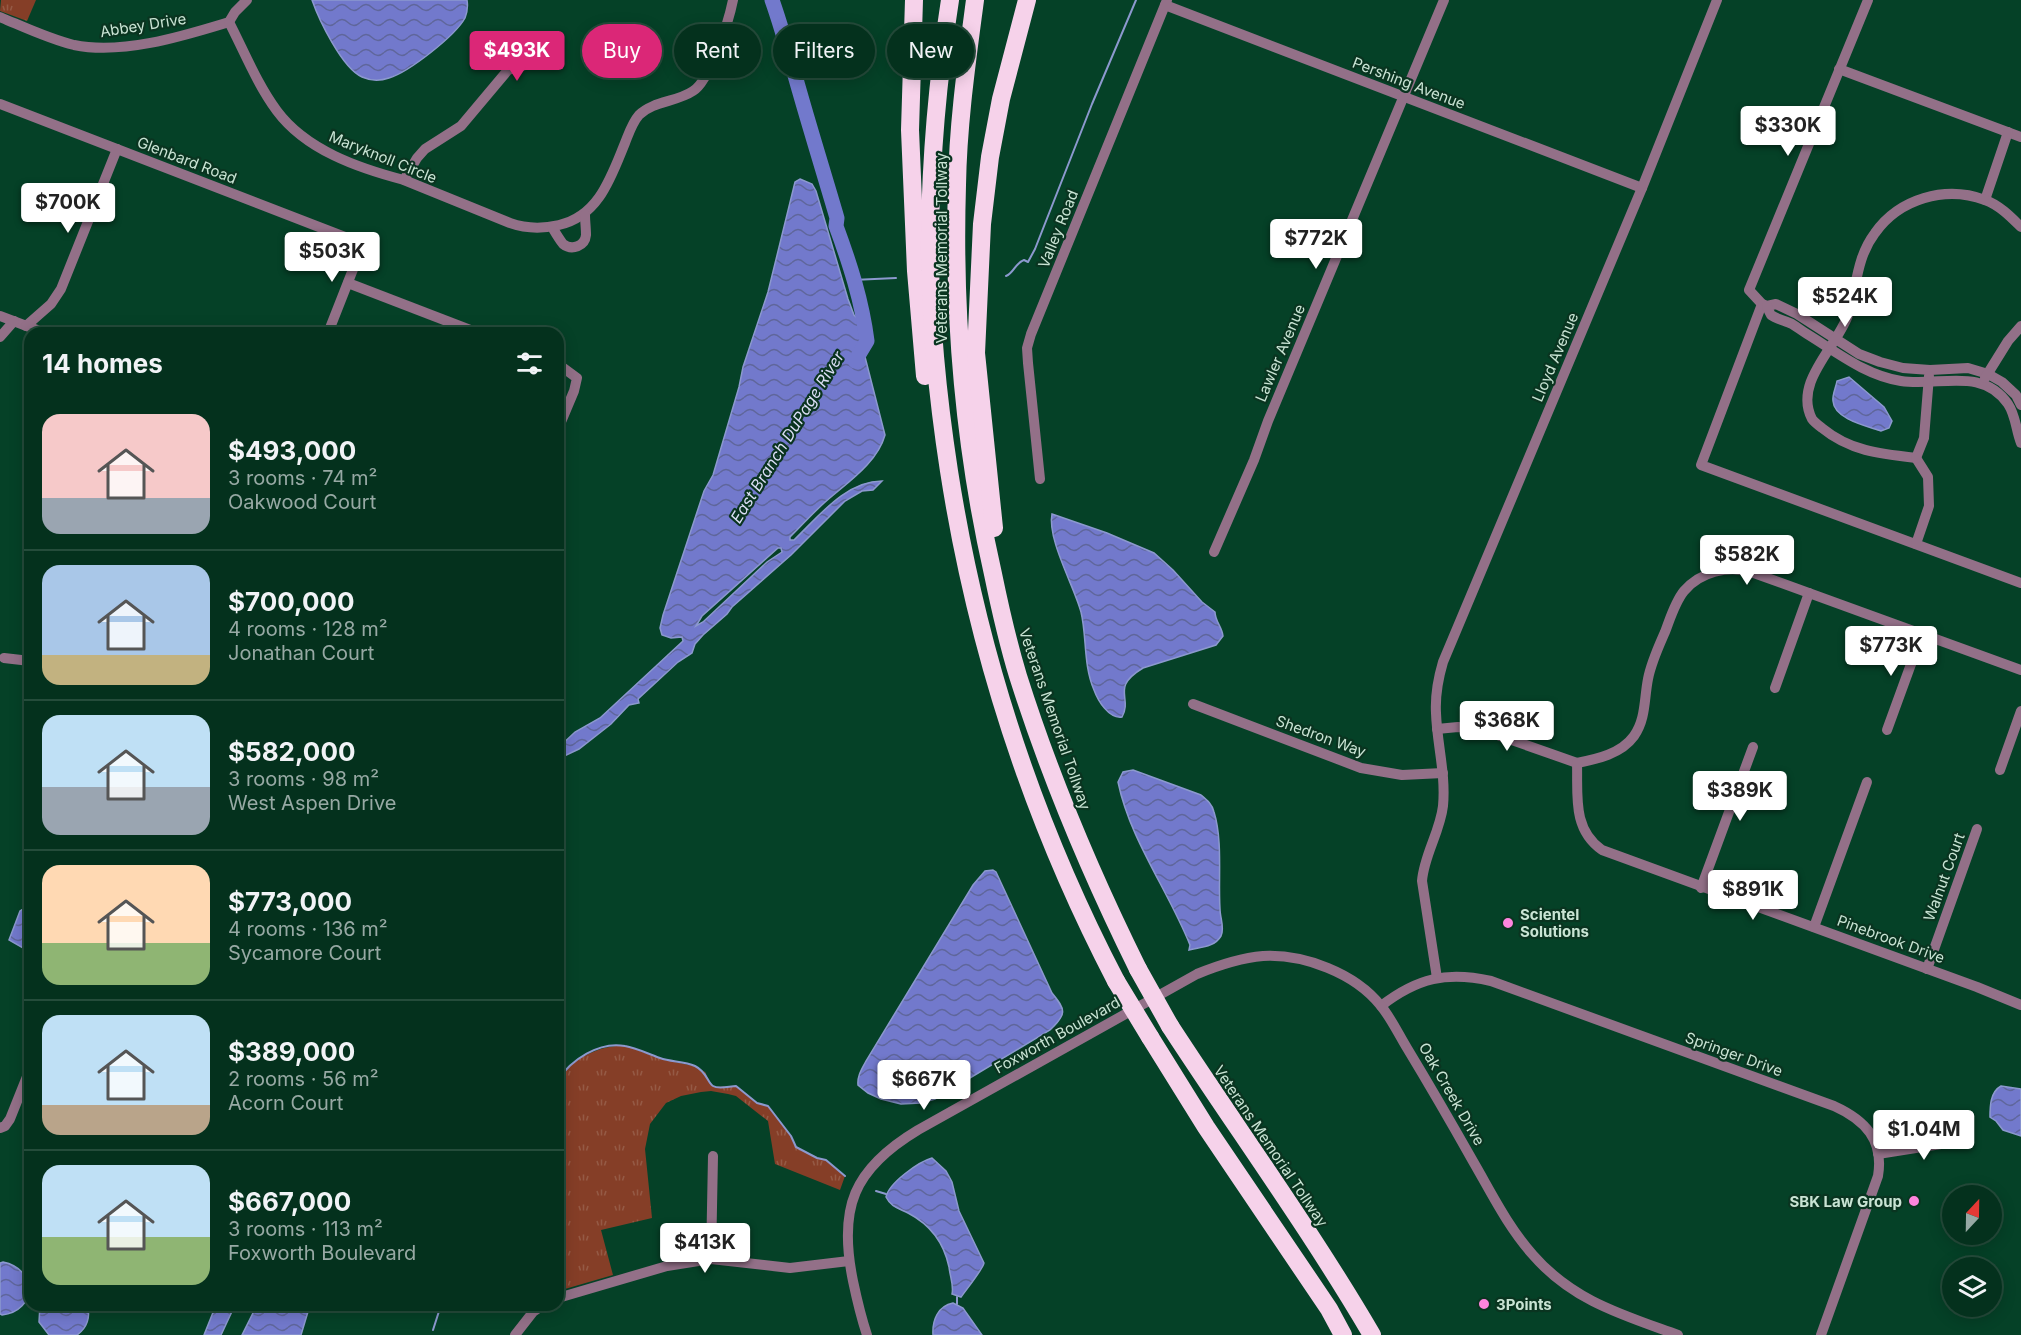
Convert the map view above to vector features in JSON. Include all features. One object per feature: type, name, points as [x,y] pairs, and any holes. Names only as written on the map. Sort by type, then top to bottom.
[{"type":"highway","points":[[914,0],[910,130],[920,323],[929,418],[936,462],[947,518],[960,540]]},
{"type":"highway","name":"Veterans Memorial Tollway","points":[[950,0],[935,122],[930,236],[933,327],[940,414],[960,540],[990,669],[1022,767],[1069,884],[1116,981],[1206,1127],[1329,1309],[1343,1335]]},
{"type":"highway","name":"Veterans Memorial Tollway","points":[[975,0],[959,137],[956,295],[969,446],[976,491],[998,598],[1018,675],[1045,754],[1091,872],[1138,969],[1170,1026],[1232,1122],[1327,1260],[1372,1335]]},
{"type":"highway","points":[[998,598],[999,575],[980,405],[976,342],[982,224],[990,157],[1003,88],[1027,0]]},
{"type":"street","points":[[229,22],[247,0]]},
{"type":"street","name":"Maryknoll Circle","points":[[229,22],[271,103],[296,132],[329,153],[404,180],[510,223],[534,228],[570,223],[585,214],[605,190],[631,128],[638,117],[648,108],[694,91],[707,73],[724,32],[733,0]]},
{"type":"street","name":"Lawler Avenue","points":[[1214,552],[1444,0]]},
{"type":"street","name":"Lloyd Avenue","points":[[1437,978],[1422,882],[1424,866],[1440,822],[1443,805],[1443,773],[1437,729],[1436,693],[1443,662],[1642,188],[1717,0]]},
{"type":"street","points":[[1868,0],[1749,285],[1750,294],[1765,305],[1776,304],[1797,314],[1854,365],[1876,374],[1902,381],[1929,383],[1985,378]]},
{"type":"street","name":"Pershing Avenue","points":[[1166,2],[1404,97],[1642,188]]},
{"type":"street","name":"Valley Road","points":[[1040,479],[1028,363],[1031,334],[1166,2]]},
{"type":"street","name":"Abbey Drive","points":[[0,18],[63,42],[106,48],[134,45],[192,33],[229,22]]},
{"type":"street","points":[[1839,69],[2021,137]]},
{"type":"street","points":[[404,180],[425,149],[461,126],[508,70]]},
{"type":"street","name":"Glenbard Road","points":[[0,104],[363,244],[348,283]]},
{"type":"street","points":[[1985,200],[2008,132]]},
{"type":"street","points":[[0,316],[26,326],[51,304],[61,289],[117,149]]},
{"type":"street","points":[[1916,458],[1863,451],[1830,435],[1812,420],[1807,403],[1810,381],[1848,315],[1859,263],[1874,233],[1896,210],[1926,196],[1954,193],[1985,200],[2005,211],[2021,227]]},
{"type":"street","points":[[552,227],[565,245],[578,246],[585,240],[585,214]]},
{"type":"street","points":[[330,327],[348,283],[462,327]]},
{"type":"street","points":[[1765,305],[1701,465],[2021,583]]},
{"type":"street","points":[[0,337],[14,321]]},
{"type":"street","points":[[1985,378],[2008,341],[2021,326]]},
{"type":"street","points":[[1832,343],[1880,362],[1903,368],[1930,370],[1968,368],[1985,378],[2002,382],[2016,395],[2021,405]]},
{"type":"street","points":[[564,368],[577,378],[564,414]]},
{"type":"street","points":[[1916,458],[1924,438],[1930,370]]},
{"type":"street","points":[[1985,378],[2008,405],[2015,419],[2021,443]]},
{"type":"street","points":[[1916,458],[1928,477],[1929,506],[1916,544]]},
{"type":"street","points":[[1437,729],[1458,727],[1486,730],[1577,763],[1599,759],[1626,746],[1635,735],[1644,714],[1646,689],[1653,661],[1680,596],[1689,585],[1708,574],[1726,569],[1738,568],[2021,670]]},
{"type":"street","points":[[1775,688],[1809,593]]},
{"type":"street","points":[[1887,729],[1922,634]]},
{"type":"street","points":[[4,658],[24,660]]},
{"type":"street","name":"Shedron Way","points":[[1193,704],[1361,768],[1402,775],[1443,773]]},
{"type":"street","points":[[2000,770],[2021,711]]},
{"type":"street","points":[[1701,888],[1753,747]]},
{"type":"street","name":"Pinebrook Drive","points":[[1577,763],[1577,805],[1581,824],[1595,846],[1614,856],[1814,927],[2021,1005]]},
{"type":"street","points":[[1814,927],[1868,782]]},
{"type":"street","name":"Walnut Court","points":[[1927,969],[1977,829]]},
{"type":"street","name":"Oak Creek Drive","points":[[1166,992],[1218,966],[1245,959],[1277,957],[1310,962],[1333,971],[1358,986],[1381,1006],[1426,1078],[1505,1218],[1531,1253],[1561,1281],[1586,1299],[1678,1335]]},
{"type":"street","name":"Springer Drive","points":[[1381,1006],[1405,988],[1437,978],[1463,976],[1491,981],[1834,1106],[1859,1119],[1872,1135],[1878,1154],[1879,1170],[1821,1335]]},
{"type":"street","name":"Foxworth Boulevard","points":[[867,1335],[849,1262],[847,1230],[849,1212],[865,1176],[886,1152],[918,1130],[1166,992]]},
{"type":"street","points":[[2,1128],[10,1119],[24,1084]]},
{"type":"street","points":[[1878,1154],[1966,1140]]},
{"type":"street","points":[[711,1258],[713,1156]]},
{"type":"street","points":[[564,1296],[667,1266],[711,1258],[790,1268],[849,1262]]},
{"type":"street","points":[[515,1335],[534,1311]]},
{"type":"green space","points":[[1,0],[36,0],[27,21],[0,11]]},
{"type":"green space","points":[[624,1045],[661,1059],[694,1066],[705,1072],[712,1086],[736,1086],[757,1103],[768,1106],[791,1136],[796,1147],[826,1160],[845,1176],[840,1190],[775,1164],[768,1121],[736,1096],[711,1091],[681,1096],[666,1103],[650,1124],[645,1149],[652,1218],[601,1230],[613,1275],[564,1289],[564,1072],[579,1059],[605,1048]]},
{"type":"water","points":[[312,0],[467,0],[467,7],[465,18],[460,26],[431,52],[408,69],[386,79],[376,80],[362,77],[354,72],[339,54]]},
{"type":"water","points":[[800,179],[812,184],[816,191],[854,315],[871,331],[865,342],[864,353],[885,435],[868,464],[814,512],[790,537],[790,540],[794,540],[845,493],[869,483],[882,481],[873,490],[862,491],[845,501],[791,555],[703,635],[695,644],[692,653],[678,662],[638,699],[639,703],[629,705],[611,724],[579,749],[564,756],[564,742],[575,732],[600,718],[683,641],[682,637],[671,638],[662,635],[660,628],[663,615],[704,491],[713,475],[743,367],[768,292],[795,182]],"holes":[[[778,548],[781,548],[782,552],[767,562],[696,626],[702,616]]]},
{"type":"water","points":[[1849,377],[1884,407],[1892,421],[1889,428],[1881,431],[1860,424],[1839,413],[1833,399],[1837,381]]},
{"type":"water","points":[[1052,514],[1107,533],[1154,553],[1202,602],[1215,612],[1223,636],[1216,645],[1143,668],[1133,675],[1125,687],[1125,710],[1122,717],[1108,712],[1101,704],[1091,680],[1081,612],[1053,536]]},
{"type":"water","points":[[1133,770],[1201,795],[1213,809],[1218,835],[1220,909],[1223,930],[1218,940],[1210,945],[1189,950],[1190,945],[1181,925],[1140,845],[1118,782],[1123,772]]},
{"type":"water","points":[[985,871],[996,872],[1052,993],[1062,1008],[1062,1016],[1050,1030],[935,1099],[921,1103],[901,1104],[868,1093],[858,1085],[859,1076],[866,1061],[973,885]]},
{"type":"water","points":[[24,908],[24,949],[9,940],[20,911]]},
{"type":"water","points":[[2001,1086],[2021,1089],[2021,1136],[2003,1130],[1990,1117],[1993,1096]]},
{"type":"water","points":[[932,1158],[946,1171],[952,1182],[959,1211],[984,1263],[961,1297],[952,1294],[947,1258],[930,1229],[893,1205],[886,1197],[892,1186],[905,1174]]},
{"type":"water","points":[[0,1263],[14,1266],[24,1275],[24,1303],[14,1312],[2,1315],[0,1314]]},
{"type":"water","points":[[953,1303],[963,1308],[982,1335],[933,1335],[937,1314],[943,1307]]},
{"type":"water","points":[[40,1311],[88,1311],[89,1314],[83,1329],[77,1335],[49,1335],[39,1322]]},
{"type":"water","points":[[214,1311],[232,1311],[221,1335],[204,1335]]},
{"type":"water","points":[[254,1311],[308,1311],[301,1335],[242,1335]]},
{"type":"waterway","name":"East Branch DuPage River","points":[[772,0],[837,218],[836,226],[859,297],[867,341],[855,361]]},
{"type":"waterway","points":[[1006,276],[1021,261],[1028,262],[1035,249],[1136,0]]},
{"type":"waterway","points":[[853,280],[896,278]]},
{"type":"waterway","points":[[564,1073],[578,1059],[596,1049],[615,1045],[691,1064],[702,1071],[713,1086],[721,1088],[736,1086],[757,1103],[768,1106],[791,1136],[796,1147],[826,1160],[845,1176]]},
{"type":"waterway","points":[[876,1191],[886,1194]]},
{"type":"waterway","points":[[957,1297],[957,1304]]},
{"type":"waterway","points":[[433,1330],[439,1311]]},
{"type":"place","name":"Scientel Solutions","points":[[1508,923]]},
{"type":"place","name":"SBK Law Group","points":[[1914,1201]]},
{"type":"place","name":"3Points","points":[[1484,1304]]}]
